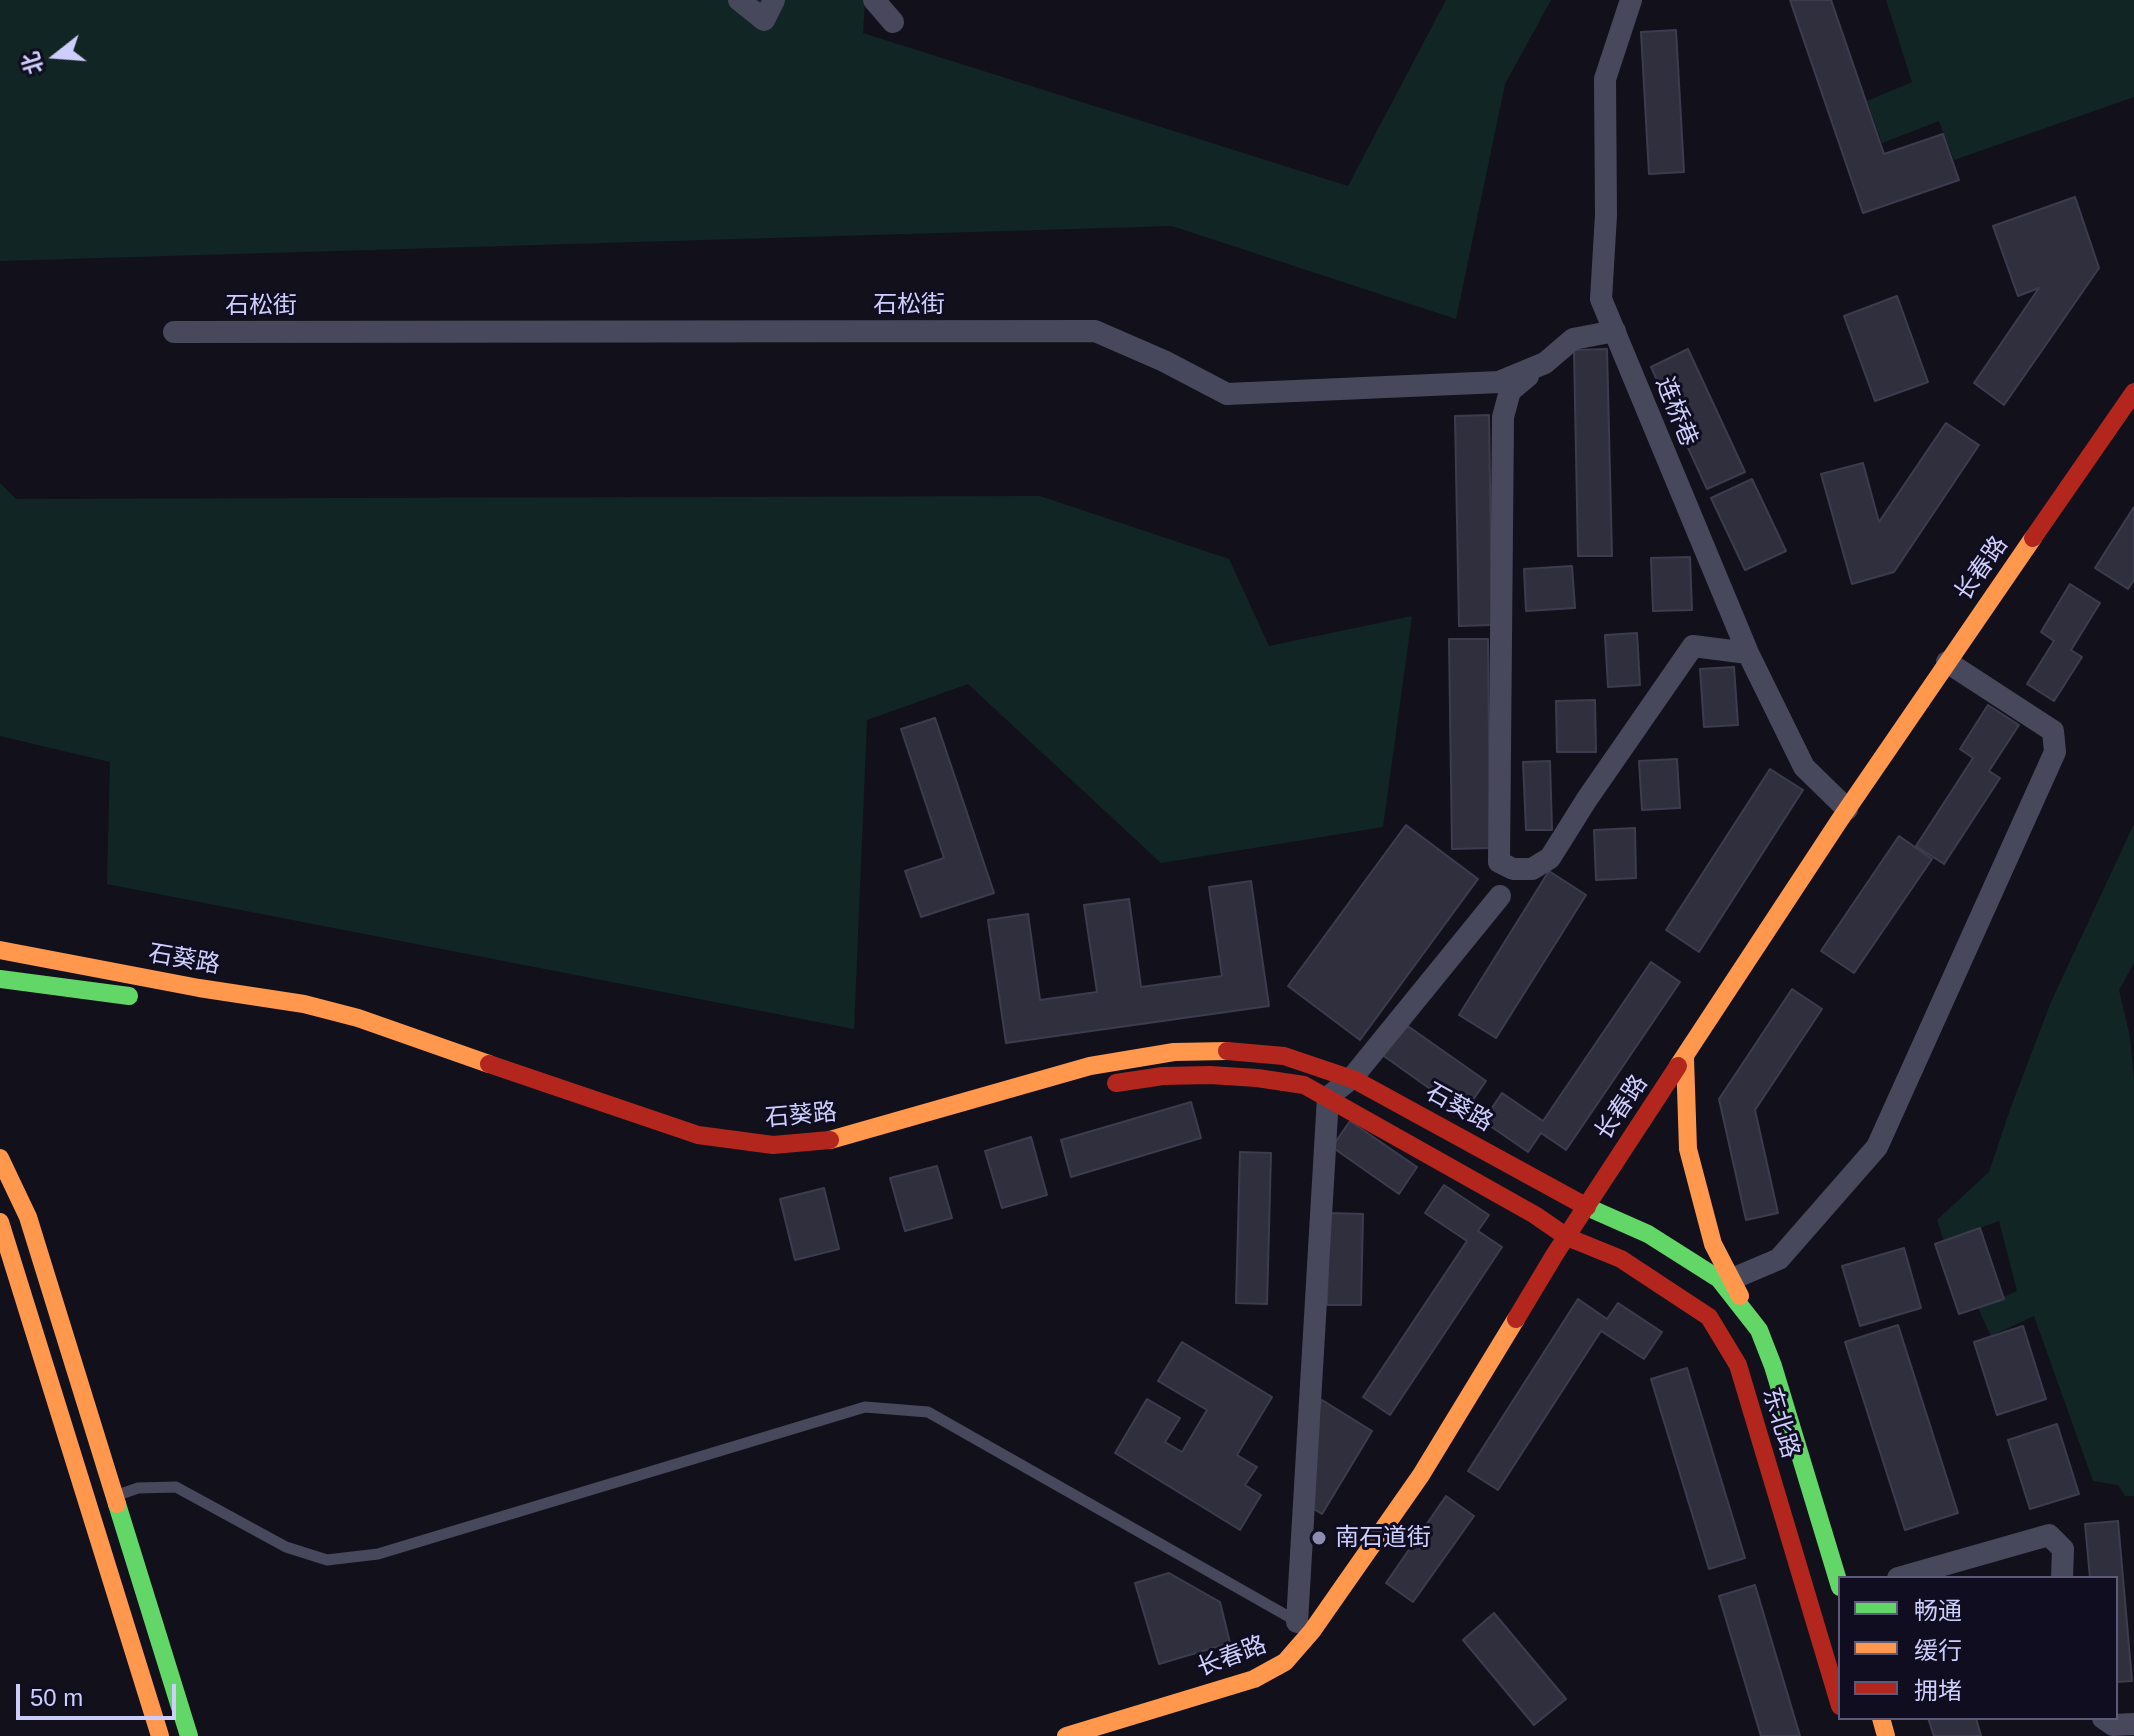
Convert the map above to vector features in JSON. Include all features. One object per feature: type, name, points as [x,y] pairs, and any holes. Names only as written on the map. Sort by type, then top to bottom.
[{"type":"main road","name":"长春路","points":[[1066,1736],[1254,1679],[1285,1662],[1305,1626],[1421,1475],[1567,1237],[1847,809],[2134,392]]},
{"type":"main road","points":[[0,1000],[4,951]]},
{"type":"main road","name":"石葵路","points":[[4,951],[199,988],[304,1004],[358,1018],[683,1131],[725,1142],[767,1145],[840,1139],[1010,1087],[1143,1056],[1219,1051],[1260,1053],[1352,1078],[1587,1207]]},
{"type":"main road","name":"石葵路","points":[[2,979],[143,999]]},
{"type":"main road","points":[[1685,1058],[1688,1149],[1713,1244],[1759,1330]]},
{"type":"main road","points":[[1102,1085],[1140,1078],[1228,1076],[1304,1085],[1535,1215],[1567,1237]]},
{"type":"main road","points":[[1,1162],[28,1217],[189,1736]]},
{"type":"main road","name":"东北路","points":[[1587,1207],[1648,1234],[1719,1279],[1759,1330],[1773,1366],[1838,1580]]},
{"type":"main road","points":[[0,1222],[14,1279],[160,1736]]},
{"type":"main road","name":"东北路","points":[[1567,1237],[1621,1259],[1709,1317],[1738,1365],[1838,1699]]},
{"type":"street","points":[[739,0],[764,20],[774,0]]},
{"type":"street","points":[[874,0],[893,22]]},
{"type":"street","name":"连桥巷","points":[[1631,0],[1605,79],[1606,215],[1601,299],[1748,653],[1804,767],[1847,809]]},
{"type":"street","name":"石松街","points":[[174,332],[1095,331],[1164,361],[1227,394],[1499,382],[1545,363],[1573,339],[1615,331]]},
{"type":"street","points":[[1545,363],[1510,391],[1503,417],[1499,862],[1513,869],[1532,869],[1550,858],[1693,646],[1748,653]]},
{"type":"street","points":[[1732,1279],[1779,1259],[1877,1147],[2055,752],[2053,731],[1947,662]]},
{"type":"street","points":[[1305,1626],[1328,1097],[1352,1078],[1500,896]]},
{"type":"street","points":[[1905,1576],[2049,1535],[2063,1549],[2062,1576]]},
{"type":"street","points":[[2106,1720],[2113,1725],[2134,1724]]},
{"type":"lane","points":[[114,1496],[138,1488],[176,1487],[286,1547],[327,1560],[378,1554],[865,1407],[928,1412],[1305,1626]]},
{"type":"green space","points":[[0,0],[865,0],[863,33],[1348,186],[1446,0],[1551,0],[1505,84],[1456,319],[1172,226],[0,261]]},
{"type":"green space","points":[[1886,0],[2134,0],[2134,97],[1954,160],[1939,121],[1882,143],[1867,101],[1912,82]]},
{"type":"green space","points":[[0,483],[16,499],[1040,496],[1229,559],[1269,646],[1412,616],[1383,827],[1161,863],[968,684],[867,720],[854,1029],[107,884],[110,762],[0,736]]},
{"type":"green space","points":[[2134,824],[2134,963],[2119,990],[2130,1037],[2134,1080],[2134,1496],[2125,1496],[2118,1485],[2093,1481],[2034,1316],[1991,1336],[1978,1308],[2017,1291],[1999,1221],[1944,1241],[1937,1220],[1989,1172],[2051,1002]]},
{"type":"building","points":[[1790,0],[1831,0],[1884,154],[1943,134],[1959,180],[1863,213]]},
{"type":"building","points":[[1676,30],[1684,172],[1649,174],[1641,32]]},
{"type":"building","points":[[2075,197],[2099,268],[2004,405],[1974,383],[2039,288],[2018,296],[1993,226]]},
{"type":"building","points":[[1897,296],[1928,382],[1875,401],[1844,316]]},
{"type":"building","points":[[1607,349],[1612,556],[1578,556],[1574,350]]},
{"type":"building","points":[[1688,349],[1745,472],[1707,489],[1651,367]]},
{"type":"building","points":[[1489,415],[1492,625],[1459,626],[1455,416]]},
{"type":"building","points":[[1946,423],[1979,445],[1894,572],[1852,584],[1821,474],[1863,463],[1879,522]]},
{"type":"building","points":[[1752,479],[1786,551],[1745,570],[1711,498]]},
{"type":"building","points":[[2134,507],[2134,580],[2128,589],[2095,568]]},
{"type":"building","points":[[1690,557],[1692,610],[1653,611],[1651,558]]},
{"type":"building","points":[[1572,566],[1575,608],[1526,611],[1524,569]]},
{"type":"building","points":[[2070,584],[2100,603],[2071,650],[2082,657],[2054,701],[2027,684],[2054,641],[2041,632]]},
{"type":"building","points":[[1637,633],[1640,685],[1608,687],[1605,635]]},
{"type":"building","points":[[1449,639],[1488,639],[1490,848],[1452,849]]},
{"type":"building","points":[[1734,667],[1738,725],[1704,727],[1700,669]]},
{"type":"building","points":[[1595,700],[1596,752],[1557,752],[1556,701]]},
{"type":"building","points":[[1988,705],[2019,725],[1989,771],[2000,778],[1944,864],[1916,846],[1973,758],[1960,749]]},
{"type":"building","points":[[935,718],[994,893],[921,917],[905,871],[944,858],[901,729]]},
{"type":"building","points":[[1677,759],[1680,808],[1642,810],[1639,761]]},
{"type":"building","points":[[1550,761],[1552,830],[1526,830],[1523,762]]},
{"type":"building","points":[[1770,769],[1803,790],[1699,952],[1666,930]]},
{"type":"building","points":[[1406,825],[1478,879],[1360,1040],[1288,986]]},
{"type":"building","points":[[1635,828],[1636,878],[1596,880],[1594,830]]},
{"type":"building","points":[[1899,836],[1932,859],[1854,973],[1821,951]]},
{"type":"building","points":[[1549,871],[1586,895],[1496,1038],[1459,1015]]},
{"type":"building","points":[[1251,881],[1269,1006],[1006,1043],[988,920],[1028,914],[1040,1000],[1097,992],[1084,905],[1129,899],[1141,987],[1222,976],[1209,887]]},
{"type":"building","points":[[1651,962],[1680,982],[1566,1150],[1541,1133],[1528,1152],[1483,1121],[1502,1093],[1543,1121]]},
{"type":"building","points":[[1792,989],[1822,1009],[1755,1110],[1778,1213],[1746,1220],[1719,1099]]},
{"type":"building","points":[[1402,1022],[1486,1081],[1464,1113],[1381,1054]]},
{"type":"building","points":[[1191,1102],[1201,1138],[1071,1177],[1061,1140]]},
{"type":"building","points":[[1350,1121],[1417,1167],[1399,1194],[1332,1147]]},
{"type":"building","points":[[1031,1137],[1047,1195],[1002,1208],[985,1151]]},
{"type":"building","points":[[1240,1152],[1271,1153],[1267,1304],[1236,1303]]},
{"type":"building","points":[[937,1166],[952,1218],[905,1231],[890,1178]]},
{"type":"building","points":[[1444,1185],[1489,1215],[1478,1231],[1502,1247],[1390,1415],[1363,1397],[1467,1241],[1425,1213]]},
{"type":"building","points":[[824,1188],[839,1249],[795,1260],[780,1199]]},
{"type":"building","points":[[1329,1213],[1363,1214],[1361,1305],[1327,1305]]},
{"type":"building","points":[[1980,1228],[2004,1299],[1959,1314],[1935,1244]]},
{"type":"building","points":[[1904,1248],[1921,1308],[1860,1326],[1842,1266]]},
{"type":"building","points":[[1578,1299],[1607,1319],[1618,1303],[1662,1332],[1644,1359],[1601,1331],[1498,1490],[1468,1471]]},
{"type":"building","points":[[1898,1325],[1958,1513],[1905,1530],[1845,1342]]},
{"type":"building","points":[[2023,1326],[2046,1399],[1997,1415],[1974,1342]]},
{"type":"building","points":[[1182,1342],[1272,1397],[1237,1455],[1257,1467],[1245,1485],[1261,1495],[1240,1530],[1115,1453],[1147,1399],[1180,1418],[1165,1442],[1182,1452],[1207,1410],[1158,1381]]},
{"type":"building","points":[[1687,1368],[1745,1558],[1709,1569],[1651,1379]]},
{"type":"building","points":[[1322,1400],[1372,1431],[1322,1514],[1306,1504],[1313,1416]]},
{"type":"building","points":[[2057,1424],[2079,1494],[2030,1509],[2008,1440]]},
{"type":"building","points":[[1446,1496],[1474,1516],[1413,1602],[1386,1583]]},
{"type":"building","points":[[2118,1521],[2132,1681],[2118,1682],[2118,1576],[2090,1576],[2085,1524]]},
{"type":"building","points":[[1169,1573],[1220,1602],[1230,1643],[1159,1664],[1135,1583]]},
{"type":"building","points":[[1755,1585],[1800,1736],[1761,1736],[1719,1596]]},
{"type":"building","points":[[1494,1613],[1566,1699],[1534,1725],[1463,1640]]},
{"type":"building","points":[[1929,1720],[1977,1720],[1981,1736],[1934,1736]]},
{"type":"traffic: fast","points":[[0,979],[129,996]]},
{"type":"traffic: fast","points":[[1587,1207],[1648,1234],[1719,1279],[1759,1330],[1773,1366],[1838,1580]]},
{"type":"traffic: fast","points":[[117,1504],[189,1736]]},
{"type":"traffic: slow","points":[[1678,1066],[1839,821],[2033,538]]},
{"type":"traffic: slow","points":[[0,950],[199,988],[304,1004],[358,1018],[489,1064]]},
{"type":"traffic: slow","points":[[830,1140],[1090,1066],[1174,1052],[1227,1051]]},
{"type":"traffic: slow","points":[[1685,1058],[1688,1149],[1713,1244],[1740,1296]]},
{"type":"traffic: slow","points":[[0,1158],[28,1217],[117,1504]]},
{"type":"traffic: slow","points":[[0,1222],[160,1736]]},
{"type":"traffic: slow","points":[[1066,1736],[1254,1679],[1285,1662],[1312,1631],[1421,1475],[1516,1319]]},
{"type":"traffic: slow","points":[[1882,1720],[1886,1736]]},
{"type":"traffic: jam","points":[[2033,538],[2134,392]]},
{"type":"traffic: jam","points":[[1227,1051],[1284,1056],[1355,1080],[1587,1207]]},
{"type":"traffic: jam","points":[[489,1064],[698,1135],[773,1145],[830,1140]]},
{"type":"traffic: jam","points":[[1516,1319],[1678,1066]]},
{"type":"traffic: jam","points":[[1116,1083],[1163,1076],[1210,1075],[1304,1085],[1535,1215],[1567,1237]]},
{"type":"traffic: jam","points":[[1567,1237],[1621,1259],[1709,1317],[1738,1365],[1838,1699]]},
{"type":"place","name":"南石道街","points":[[1319,1538]]}]
